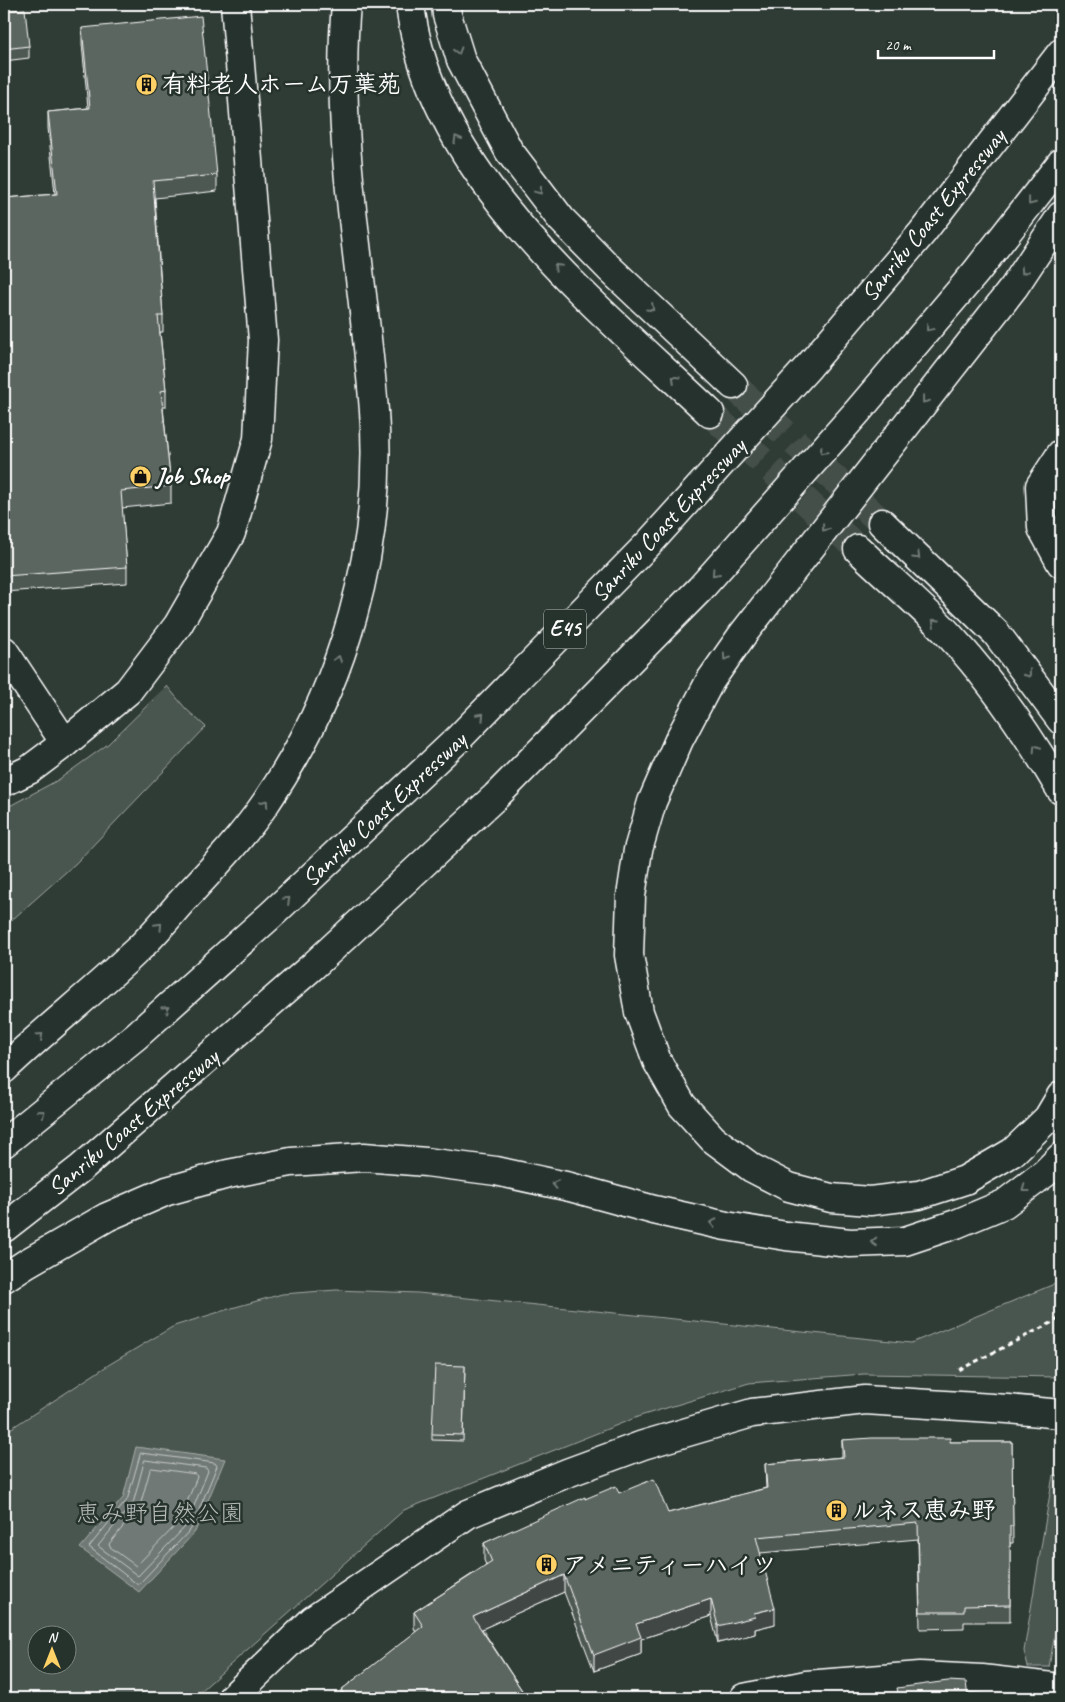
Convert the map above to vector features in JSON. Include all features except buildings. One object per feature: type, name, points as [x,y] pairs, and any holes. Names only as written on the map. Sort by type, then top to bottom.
[{"type":"main road","points":[[4,782],[29,770],[128,691],[178,625],[231,533],[258,439],[263,340],[235,4]]},
{"type":"main road","points":[[4,1069],[135,952],[232,847],[264,806],[291,765],[312,724],[352,621],[364,572],[373,519],[376,459],[374,410],[352,214],[345,127],[344,56],[346,4]]},
{"type":"main road","points":[[410,4],[412,27],[426,73],[443,115],[470,161],[499,202],[576,287],[710,413]]},
{"type":"main road","points":[[446,4],[447,15],[461,60],[509,151],[561,219],[610,269],[734,385]]},
{"type":"main road","name":"Sanriku Coast Expressway","points":[[4,1143],[136,1036],[271,915],[457,740],[651,541],[809,366],[922,233],[1061,53]]},
{"type":"main road","name":"Sanriku Coast Expressway","points":[[4,1228],[81,1168],[291,986],[496,796],[700,589],[858,411],[976,272],[1061,163]]},
{"type":"main road","points":[[1061,216],[1014,287],[743,634],[710,681],[679,740],[652,802],[638,850],[631,896],[629,955],[639,1012],[657,1061],[682,1105],[713,1139],[752,1168],[789,1187],[831,1198],[870,1201],[919,1195],[965,1180],[1013,1152],[1048,1118],[1061,1096]]},
{"type":"main road","points":[[1061,454],[1040,486],[1042,528],[1061,563]]},
{"type":"main road","points":[[882,522],[996,633],[1061,720]]},
{"type":"main road","points":[[858,549],[950,636],[992,686],[1034,744],[1061,790]]},
{"type":"main road","points":[[4,651],[65,743]]},
{"type":"main road","points":[[4,1278],[27,1262],[107,1217],[167,1192],[228,1174],[291,1162],[364,1157],[426,1162],[496,1172],[570,1187],[654,1210],[726,1226],[786,1236],[850,1242],[905,1241],[956,1224],[1004,1204],[1045,1173],[1061,1157]]},
{"type":"main road","points":[[232,1698],[313,1620],[468,1514],[567,1473],[643,1445],[752,1413],[865,1400],[1061,1414]]},
{"type":"main road","points":[[744,1698],[806,1686],[920,1676],[982,1679],[1061,1688]]},
{"type":"path","points":[[951,1374],[1061,1318]]},
{"type":"green space","points":[[167,686],[186,709],[206,727],[76,863],[4,927],[4,809],[58,780],[108,744]]},
{"type":"green space","name":"恵み野自然公園","points":[[1061,1276],[1061,1377],[864,1374],[749,1383],[640,1416],[404,1510],[193,1698],[4,1698],[4,1433],[110,1364],[174,1326],[282,1294],[336,1290],[418,1293],[911,1343],[1052,1285]]},
{"type":"green space","points":[[1053,1475],[1061,1476],[1061,1599],[1049,1667],[1028,1667],[1024,1651]]},
{"type":"water","points":[[136,1447],[225,1459],[195,1532],[139,1592],[80,1548],[123,1498]]},
{"type":"tunnel","points":[[733,385],[882,523]]},
{"type":"tunnel","points":[[710,413],[858,549]]},
{"type":"place","name":"有料老人ホーム万葉苑","points":[[146,84]]},
{"type":"place","name":"Job Shop","points":[[140,476]]},
{"type":"place","name":"ルネス恵み野","points":[[836,1510]]},
{"type":"place","name":"アメニティーハイツ","points":[[547,1565]]}]
